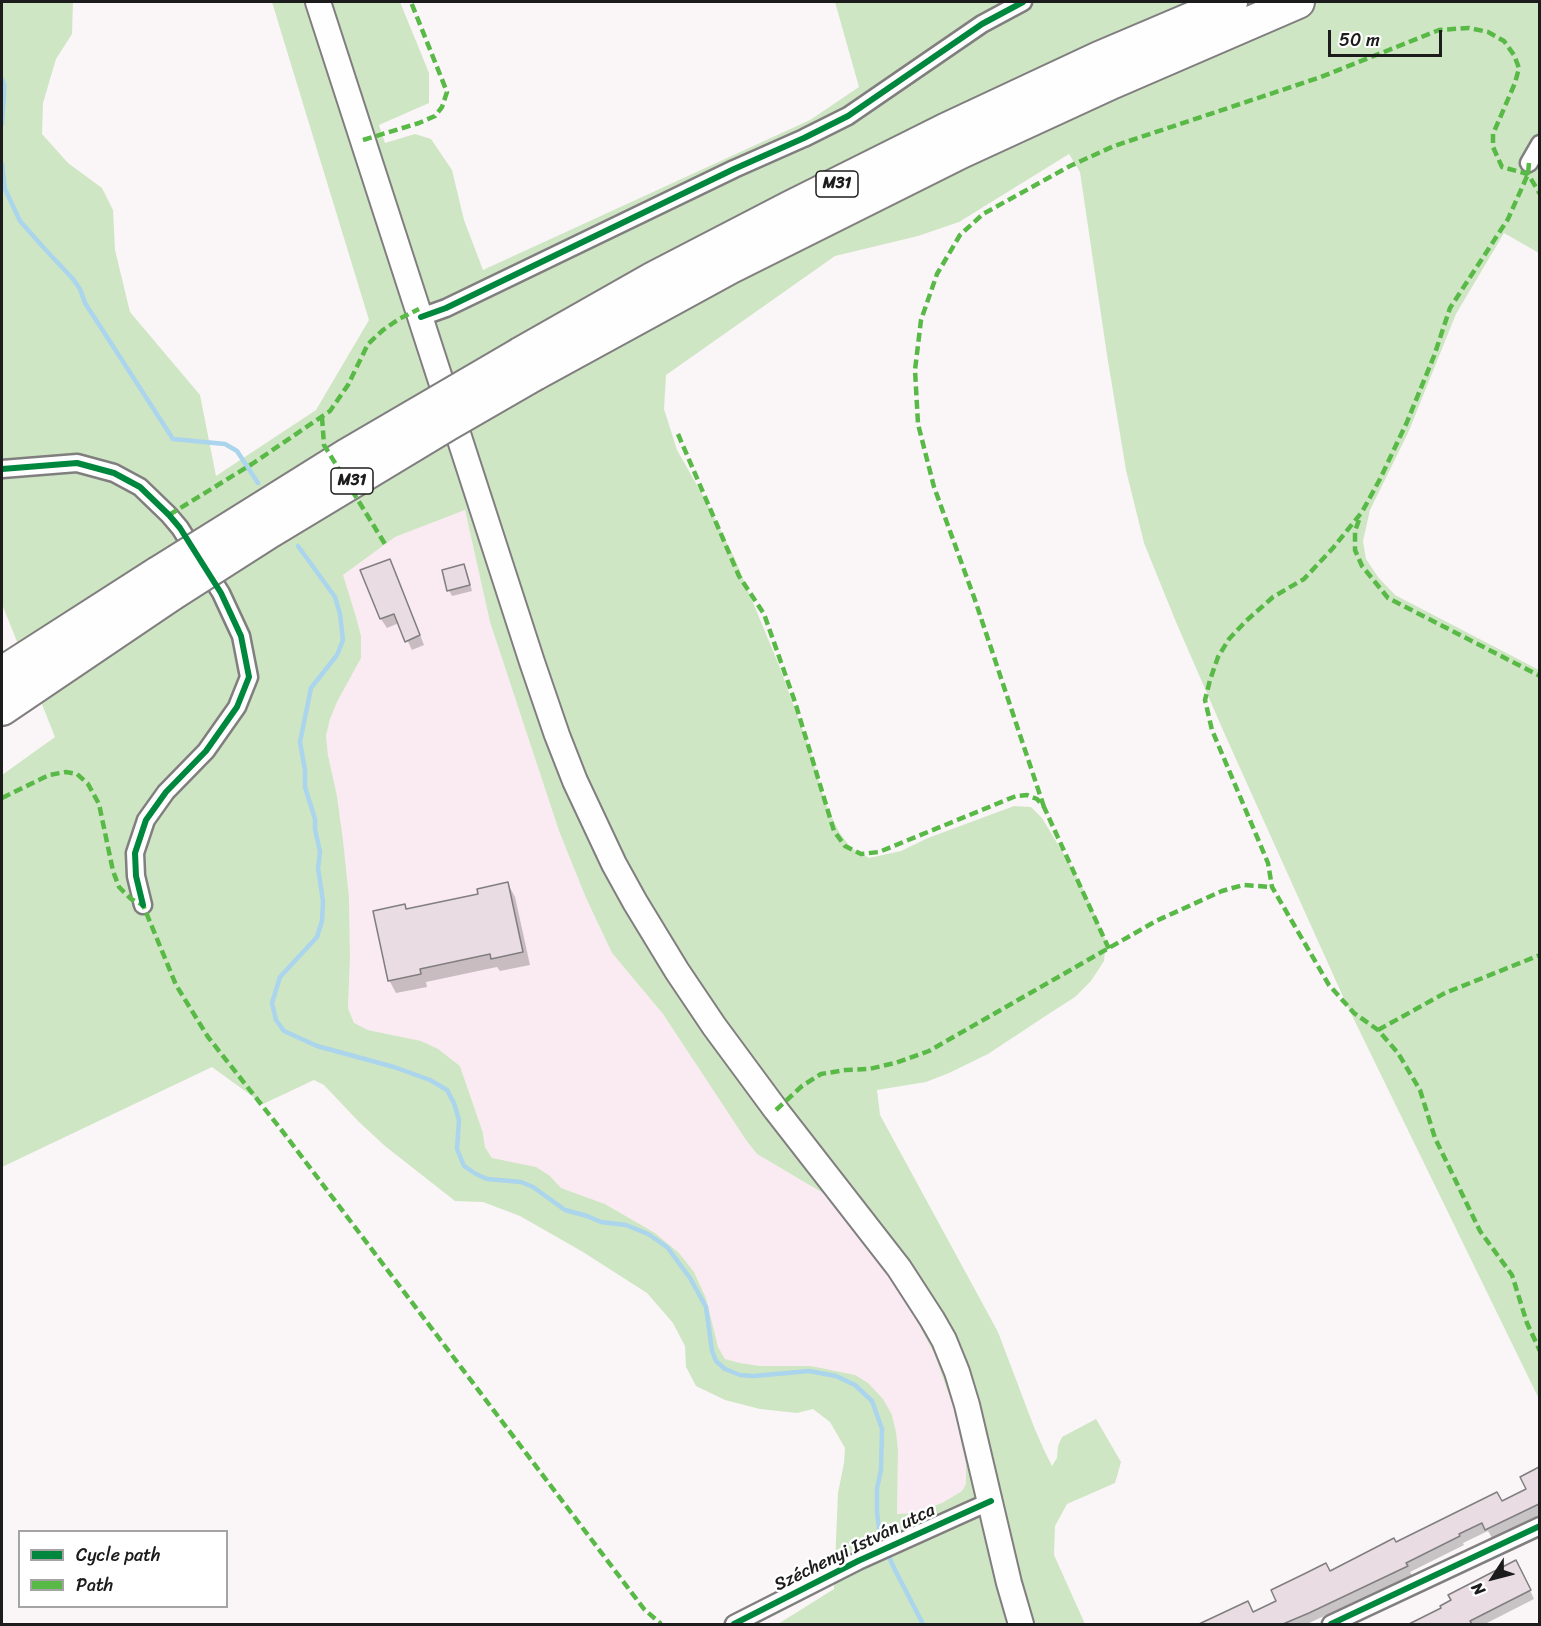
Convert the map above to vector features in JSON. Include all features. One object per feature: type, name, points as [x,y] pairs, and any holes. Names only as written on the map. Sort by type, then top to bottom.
[{"type":"highway","name":"M31","points":[[2,673],[165,583],[269,532],[358,478],[675,267],[945,130],[1099,58],[1231,2]]},
{"type":"highway","name":"M31","points":[[527,364],[738,263],[961,152],[1113,82],[1298,2]]},
{"type":"highway","name":"M31","points":[[2,709],[165,583]]},
{"type":"main road","points":[[318,2],[532,662],[575,780],[614,864],[677,970],[714,1026],[776,1110],[899,1268],[944,1340],[957,1372],[1021,1624]]},
{"type":"street","points":[[421,317],[446,308],[848,116],[982,24],[1023,2]]},
{"type":"street","points":[[1529,163],[1539,144]]},
{"type":"street","points":[[2,469],[77,463],[114,473],[140,487],[169,514],[180,528],[221,593],[241,636],[249,677],[237,707],[206,751],[166,792],[146,820],[135,853],[136,876],[143,905]]},
{"type":"street","name":"Széchenyi István utca","points":[[734,1624],[858,1561],[991,1501]]},
{"type":"street","points":[[1331,1624],[1350,1621],[1539,1526]]},
{"type":"shaded area","points":[[465,510],[490,622],[559,831],[586,898],[612,953],[663,1014],[757,1154],[823,1193],[847,1215],[906,1301],[934,1353],[954,1409],[966,1465],[966,1484],[962,1491],[942,1503],[913,1513],[897,1514],[898,1450],[892,1415],[811,1366],[760,1366],[725,1359],[718,1347],[706,1298],[694,1272],[655,1233],[605,1204],[561,1188],[550,1176],[492,1158],[485,1147],[483,1133],[460,1065],[394,1035],[368,1030],[354,1024],[348,1008],[349,897],[337,796],[326,736],[337,702],[361,657],[356,617],[342,575],[395,537]]},
{"type":"green space","points":[[2,2],[73,2],[72,34],[56,59],[43,103],[42,134],[68,163],[102,188],[113,210],[115,250],[130,312],[200,395],[216,476],[316,410],[369,320],[272,2],[400,2],[429,73],[429,103],[379,125],[385,143],[415,134],[431,139],[452,170],[464,220],[483,270],[810,120],[859,87],[835,2],[1539,2],[1539,253],[1504,233],[1456,314],[1408,433],[1370,510],[1363,541],[1366,559],[1378,577],[1395,595],[1539,670],[1539,1399],[1345,1001],[1226,737],[1144,543],[1126,470],[1080,172],[1069,154],[959,222],[918,236],[835,256],[666,375],[664,409],[677,450],[735,559],[778,663],[810,750],[825,802],[839,832],[851,848],[869,858],[901,851],[928,838],[1014,806],[1031,807],[1042,818],[1071,866],[1087,896],[1106,941],[1104,961],[1091,981],[1075,997],[988,1054],[926,1082],[877,1090],[880,1115],[998,1332],[1034,1427],[1052,1466],[1057,1458],[1058,1446],[1062,1437],[1096,1419],[1121,1462],[1115,1483],[1067,1504],[1055,1526],[1054,1555],[1085,1624],[778,1624],[834,1589],[838,1493],[845,1448],[830,1422],[813,1409],[797,1413],[760,1409],[725,1400],[696,1386],[686,1367],[685,1346],[673,1323],[647,1293],[583,1252],[520,1216],[483,1202],[455,1201],[385,1146],[324,1085],[314,1080],[263,1104],[212,1067],[2,1167],[2,775],[55,737],[2,604]],"holes":[[[465,510],[490,622],[559,831],[586,898],[612,953],[663,1014],[757,1154],[823,1193],[847,1215],[906,1301],[934,1353],[954,1409],[966,1465],[966,1484],[962,1491],[942,1503],[913,1513],[897,1514],[896,1432],[892,1415],[883,1399],[868,1383],[855,1375],[811,1366],[760,1366],[725,1359],[718,1347],[706,1298],[694,1272],[679,1253],[655,1233],[605,1204],[561,1188],[550,1176],[536,1167],[492,1158],[485,1147],[483,1133],[460,1066],[438,1049],[421,1041],[368,1030],[354,1023],[348,1008],[349,897],[337,796],[326,736],[337,702],[361,658],[361,636],[343,575],[395,537]]]},
{"type":"building","points":[[390,559],[420,635],[405,642],[394,614],[380,619],[360,570]]},
{"type":"building","points":[[464,564],[470,585],[447,591],[442,570]]},
{"type":"building","points":[[508,882],[523,952],[491,959],[490,954],[420,969],[421,974],[388,981],[373,911],[405,904],[406,909],[478,894],[477,889]]},
{"type":"building","points":[[1539,1467],[1539,1504],[1485,1530],[1482,1523],[1406,1563],[1408,1566],[1309,1613],[1283,1624],[1199,1624],[1248,1601],[1253,1612],[1276,1601],[1271,1590],[1326,1563],[1330,1571],[1394,1538],[1396,1542],[1497,1492],[1502,1501],[1526,1489],[1520,1477]]},
{"type":"building","points":[[1516,1560],[1531,1590],[1470,1621],[1472,1624],[1409,1624],[1441,1608],[1440,1606],[1451,1600],[1448,1595]]},
{"type":"waterway","points":[[2,79],[4,85],[2,124]]},
{"type":"waterway","points":[[2,164],[5,189],[20,221],[73,279],[85,303],[173,439],[225,444],[237,451],[258,483]]},
{"type":"waterway","points":[[298,546],[335,597],[340,614],[343,640],[337,655],[311,688],[300,742],[305,770],[305,787],[315,819],[320,852],[318,868],[323,901],[322,921],[317,937],[280,977],[272,1003],[276,1020],[284,1031],[317,1046],[394,1067],[430,1080],[447,1090],[459,1120],[457,1149],[464,1166],[476,1174],[487,1179],[521,1182],[533,1187],[565,1210],[601,1222],[626,1225],[648,1234],[667,1247],[690,1278],[706,1307],[712,1351],[716,1361],[725,1369],[740,1375],[754,1376],[809,1371],[836,1376],[855,1385],[872,1401],[882,1429],[881,1470],[877,1488],[880,1536],[923,1624]]},
{"type":"marked path","points":[[363,140],[419,123],[435,116],[442,107],[447,92],[411,2]]},
{"type":"marked path","points":[[1044,807],[975,600],[934,487],[918,424],[915,370],[921,320],[937,274],[960,235],[983,214],[1070,166],[1114,146],[1321,77],[1439,30],[1469,28],[1488,32],[1504,41],[1514,55],[1519,68],[1493,134],[1493,147],[1502,167],[1528,174],[1540,194]]},
{"type":"marked path","points":[[1529,163],[1528,174],[1508,219],[1450,308],[1434,356],[1407,422],[1362,512],[1304,579],[1273,597],[1229,639],[1218,657],[1205,700],[1212,730],[1268,863],[1272,887],[1329,985],[1354,1013],[1378,1030],[1398,1053],[1420,1090],[1435,1138],[1480,1231],[1512,1275],[1527,1323],[1540,1351]]},
{"type":"marked path","points":[[169,515],[252,464],[330,411],[348,385],[368,344],[399,319],[419,309]]},
{"type":"marked path","points":[[322,417],[324,445],[385,544]]},
{"type":"marked path","points":[[678,434],[739,576],[764,614],[795,702],[834,831],[845,846],[861,854],[879,852],[1016,796],[1027,795],[1037,799],[1044,807],[1109,949]]},
{"type":"marked path","points":[[1359,520],[1355,531],[1355,550],[1362,566],[1388,598],[1540,676]]},
{"type":"marked path","points":[[2,798],[49,775],[66,772],[77,774],[88,784],[99,804],[113,871],[119,887],[131,899],[143,905],[176,985],[208,1037],[283,1132],[644,1609],[661,1624]]},
{"type":"marked path","points":[[776,1110],[802,1086],[821,1074],[869,1069],[929,1051],[1156,921],[1222,891],[1243,885],[1272,887]]},
{"type":"marked path","points":[[1378,1030],[1445,993],[1540,955]]},
{"type":"cycle path","points":[[421,317],[446,308],[848,116],[982,24],[1023,2]]},
{"type":"cycle path","points":[[2,469],[77,463],[114,473],[140,487],[180,528],[221,593],[241,636],[249,677],[237,707],[206,751],[166,792],[146,820],[135,853],[136,876],[143,905]]},
{"type":"cycle path","points":[[734,1624],[858,1561],[991,1501]]},
{"type":"cycle path","points":[[1331,1624],[1540,1526]]}]
